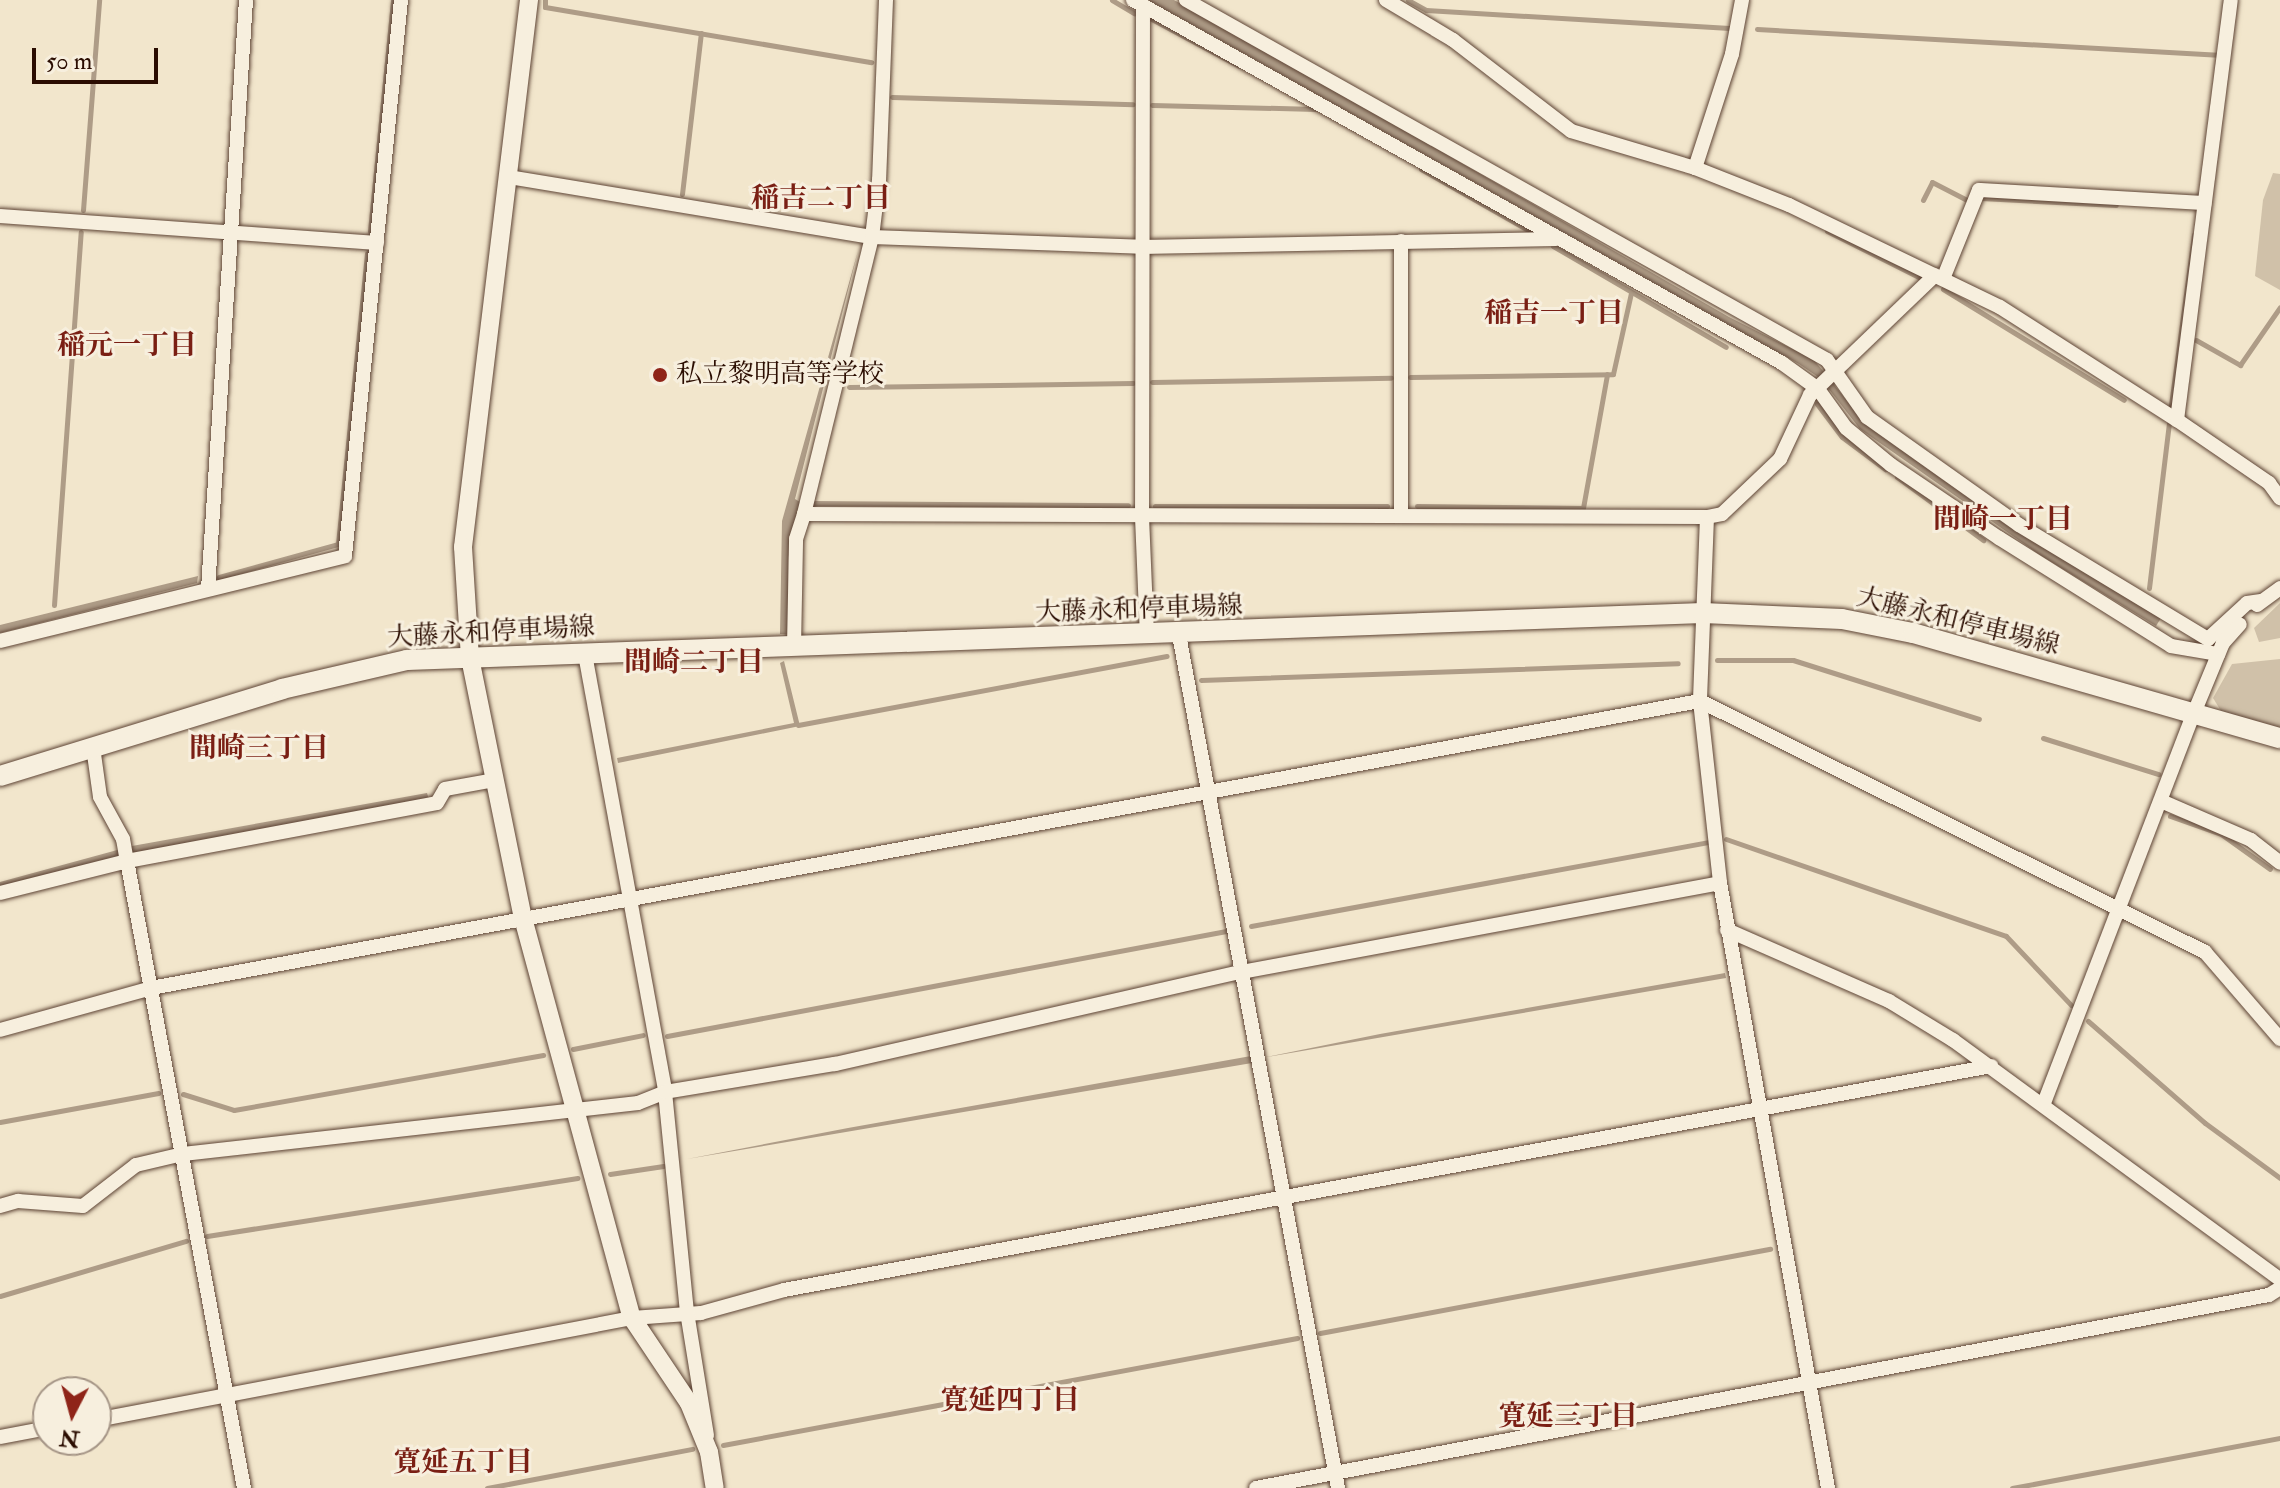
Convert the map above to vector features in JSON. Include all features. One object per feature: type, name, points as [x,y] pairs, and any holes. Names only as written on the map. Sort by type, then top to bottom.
[{"type":"main road","name":"大藤永和停車場線","points":[[0,776],[371,666],[470,658],[1179,635],[1703,613],[1842,619],[1899,630],[2280,738]]},
{"type":"street","points":[[208,589],[246,0]]},
{"type":"street","points":[[0,641],[345,556],[401,0]]},
{"type":"street","points":[[529,0],[463,547],[470,658],[523,918],[632,1318],[689,1403],[709,1452]]},
{"type":"street","points":[[794,647],[796,539],[872,237],[879,180],[886,0]]},
{"type":"street","points":[[1186,0],[1827,360],[1867,417],[2019,525],[2208,639],[2247,603],[2261,601]]},
{"type":"street","points":[[1386,0],[1453,40],[1571,131],[1695,168],[1789,205],[2000,307],[2177,420],[2269,483],[2280,498]]},
{"type":"street","points":[[1695,168],[1732,54],[1742,0]]},
{"type":"street","points":[[2177,420],[2231,0]]},
{"type":"street","points":[[1138,3],[1782,363],[1818,389],[1846,428],[1999,538],[2171,646],[2218,654]]},
{"type":"street","points":[[1138,3],[1142,517],[1147,635]]},
{"type":"street","points":[[509,177],[872,237],[1141,247],[1556,239]]},
{"type":"street","points":[[806,507],[1142,517],[1707,517],[1722,514],[1780,459],[1818,389],[1939,277],[1979,190],[2205,203]]},
{"type":"street","points":[[0,216],[377,243]]},
{"type":"street","points":[[1401,241],[1401,516]]},
{"type":"street","points":[[1707,517],[1700,701],[1720,883],[1758,1110],[1828,1488]]},
{"type":"street","points":[[2044,1103],[2218,654],[2261,601],[2280,588]]},
{"type":"street","points":[[1179,635],[1336,1481]]},
{"type":"street","points":[[585,654],[665,1092],[687,1312],[715,1488]]},
{"type":"street","points":[[0,1030],[151,988],[1700,701],[2121,907],[2212,958],[2280,1039]]},
{"type":"street","points":[[93,747],[100,797],[126,855],[244,1488]]},
{"type":"street","points":[[0,893],[126,855],[437,803],[445,789],[495,780]]},
{"type":"street","points":[[2161,801],[2251,840],[2280,863]]},
{"type":"street","points":[[0,1206],[18,1201],[83,1206],[136,1165],[183,1154],[638,1103],[665,1092],[835,1064],[1241,972],[1720,883]]},
{"type":"street","points":[[1727,930],[1889,1001],[2044,1103],[2280,1279]]},
{"type":"street","points":[[112,1417],[1991,1066]]},
{"type":"street","points":[[1256,1488],[1336,1481],[1808,1384],[2269,1295],[2280,1288]]},
{"type":"street","points":[[0,1437],[32,1431]]},
{"type":"shaded area","points":[[1148,0],[1174,0],[1729,317],[1814,360],[1865,423],[2161,618],[2156,626],[2040,555],[1860,429],[1821,379],[1799,364]]},
{"type":"shaded area","points":[[2273,173],[2280,174],[2280,290],[2255,276],[2263,200]]},
{"type":"shaded area","points":[[858,251],[795,499],[800,502],[788,559],[788,634],[780,634],[782,521]]},
{"type":"shaded area","points":[[198,576],[197,583],[0,633],[0,625]]},
{"type":"shaded area","points":[[2280,603],[2280,638],[2259,642],[2254,628]]},
{"type":"shaded area","points":[[2280,659],[2280,728],[2221,711],[2213,698],[2232,664]]},
{"type":"shaded area","points":[[784,661],[800,726],[618,763],[617,758],[794,723],[780,663]]},
{"type":"shaded area","points":[[427,793],[429,800],[0,889],[0,882],[132,846]]},
{"type":"shaded area","points":[[1725,973],[1726,978],[1261,1058],[1380,1034]]},
{"type":"shaded area","points":[[1251,1056],[1252,1063],[687,1159],[848,1128]]},
{"type":"waterway","points":[[83,210],[99,0]]},
{"type":"waterway","points":[[370,231],[393,0]]},
{"type":"waterway","points":[[545,0],[545,7],[871,62]]},
{"type":"waterway","points":[[1112,0],[1134,13]]},
{"type":"waterway","points":[[1408,0],[1426,10],[1729,28]]},
{"type":"waterway","points":[[1148,17],[1239,66]]},
{"type":"waterway","points":[[1757,29],[2217,55]]},
{"type":"waterway","points":[[682,194],[701,33]]},
{"type":"waterway","points":[[892,97],[1133,104]]},
{"type":"waterway","points":[[1152,105],[1316,109]]},
{"type":"waterway","points":[[1421,169],[1528,230]]},
{"type":"waterway","points":[[1923,200],[1932,182],[1969,201]]},
{"type":"waterway","points":[[1981,198],[2116,205]]},
{"type":"waterway","points":[[1827,231],[1923,279]]},
{"type":"waterway","points":[[54,605],[81,232]]},
{"type":"waterway","points":[[2171,405],[2194,235]]},
{"type":"waterway","points":[[1553,246],[1726,347]]},
{"type":"waterway","points":[[219,577],[338,544],[367,253]]},
{"type":"waterway","points":[[1943,289],[2124,400]]},
{"type":"waterway","points":[[1410,377],[1613,374],[1631,293]]},
{"type":"waterway","points":[[2196,340],[2240,365],[2280,307]]},
{"type":"waterway","points":[[1417,506],[1583,508],[1607,374]]},
{"type":"waterway","points":[[1152,382],[1391,378]]},
{"type":"waterway","points":[[849,387],[1133,383]]},
{"type":"waterway","points":[[1817,404],[1842,437],[1885,469]]},
{"type":"waterway","points":[[2149,588],[2169,423]]},
{"type":"waterway","points":[[1897,477],[1983,540]]},
{"type":"waterway","points":[[810,503],[1128,505]]},
{"type":"waterway","points":[[1155,506],[1387,506]]},
{"type":"waterway","points":[[798,725],[1167,656]]},
{"type":"waterway","points":[[1717,660],[1793,660],[1979,719]]},
{"type":"waterway","points":[[1201,680],[1678,663]]},
{"type":"waterway","points":[[2043,738],[2158,774]]},
{"type":"waterway","points":[[2170,816],[2221,834],[2270,869]]},
{"type":"waterway","points":[[1726,839],[2006,936],[2071,1005]]},
{"type":"waterway","points":[[1251,926],[1709,842]]},
{"type":"waterway","points":[[667,1036],[1226,931]]},
{"type":"waterway","points":[[2088,1021],[2205,1123],[2280,1178]]},
{"type":"waterway","points":[[573,1049],[643,1035]]},
{"type":"waterway","points":[[183,1094],[234,1110],[543,1055]]},
{"type":"waterway","points":[[0,1122],[158,1093]]},
{"type":"waterway","points":[[610,1174],[663,1166]]},
{"type":"waterway","points":[[207,1236],[577,1178]]},
{"type":"waterway","points":[[0,1296],[186,1241]]},
{"type":"waterway","points":[[1320,1333],[1770,1249]]},
{"type":"waterway","points":[[723,1445],[1297,1338]]},
{"type":"waterway","points":[[2012,1488],[2280,1438]]},
{"type":"waterway","points":[[487,1488],[692,1449]]},
{"type":"place","name":"私立黎明高等学校","points":[[660,375]]},
{"type":"district","name":"稲吉二丁目","points":[[821,199]]},
{"type":"district","name":"稲吉一丁目","points":[[1554,314]]},
{"type":"district","name":"稲元一丁目","points":[[127,346]]},
{"type":"district","name":"間崎一丁目","points":[[2003,520]]},
{"type":"district","name":"間崎二丁目","points":[[694,663]]},
{"type":"district","name":"間崎三丁目","points":[[259,749]]},
{"type":"district","name":"寛延四丁目","points":[[1010,1401]]},
{"type":"district","name":"寛延三丁目","points":[[1568,1417]]},
{"type":"district","name":"寛延五丁目","points":[[463,1463]]}]
